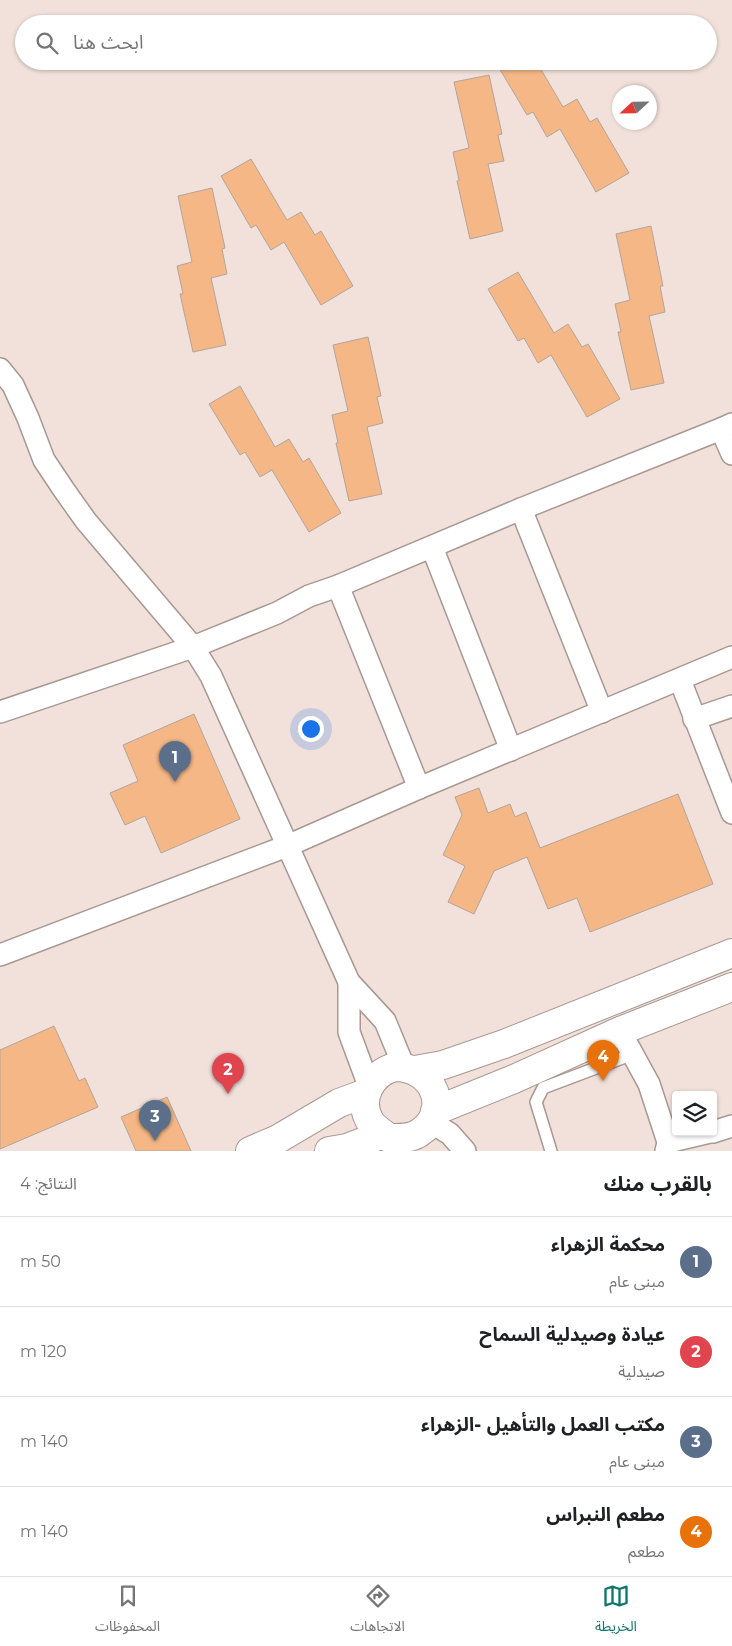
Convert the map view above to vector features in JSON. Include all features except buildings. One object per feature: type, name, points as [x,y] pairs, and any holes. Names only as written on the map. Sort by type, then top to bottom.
[{"type":"street","points":[[0,369],[13,385],[44,460],[64,490],[86,522],[193,647],[211,676],[349,982],[385,1021],[409,1069],[422,1074],[432,1087],[436,1103],[433,1116]]},
{"type":"street","points":[[0,712],[193,647],[277,613],[309,596],[338,586],[726,426],[732,454]]},
{"type":"street","points":[[521,509],[602,712]]},
{"type":"street","points":[[432,547],[512,750]]},
{"type":"street","points":[[338,586],[419,788]]},
{"type":"street","points":[[0,955],[287,846],[419,788],[732,657]]},
{"type":"street","points":[[680,680],[732,814]]},
{"type":"street","points":[[694,719],[732,706]]},
{"type":"street","points":[[391,1141],[376,1129],[367,1116],[365,1100],[368,1089],[374,1079],[387,1069],[409,1069],[443,1065],[504,1044],[732,953]]},
{"type":"street","points":[[349,982],[349,1032],[368,1089]]},
{"type":"street","points":[[329,1151],[391,1141],[418,1134],[433,1116],[514,1079],[626,1042],[732,987]]},
{"type":"street","points":[[626,1042],[649,1084],[667,1146],[699,1136]]},
{"type":"street","points":[[250,1151],[278,1139],[339,1103],[368,1089]]},
{"type":"street","points":[[433,1116],[465,1151]]},
{"type":"street","points":[[717,1130],[732,1126]]},
{"type":"lane","points":[[551,1151],[536,1102],[543,1088],[626,1042]]},
{"type":"place","name":"محكمة الزهراء","points":[[175,782]]},
{"type":"place","name":"مطعم النبراس","points":[[603,1081]]},
{"type":"place","name":"عيادة وصيدلية السماح","points":[[228,1094]]},
{"type":"place","name":"مكتب العمل والتأهيل -الزهراء","points":[[155,1141]]}]
